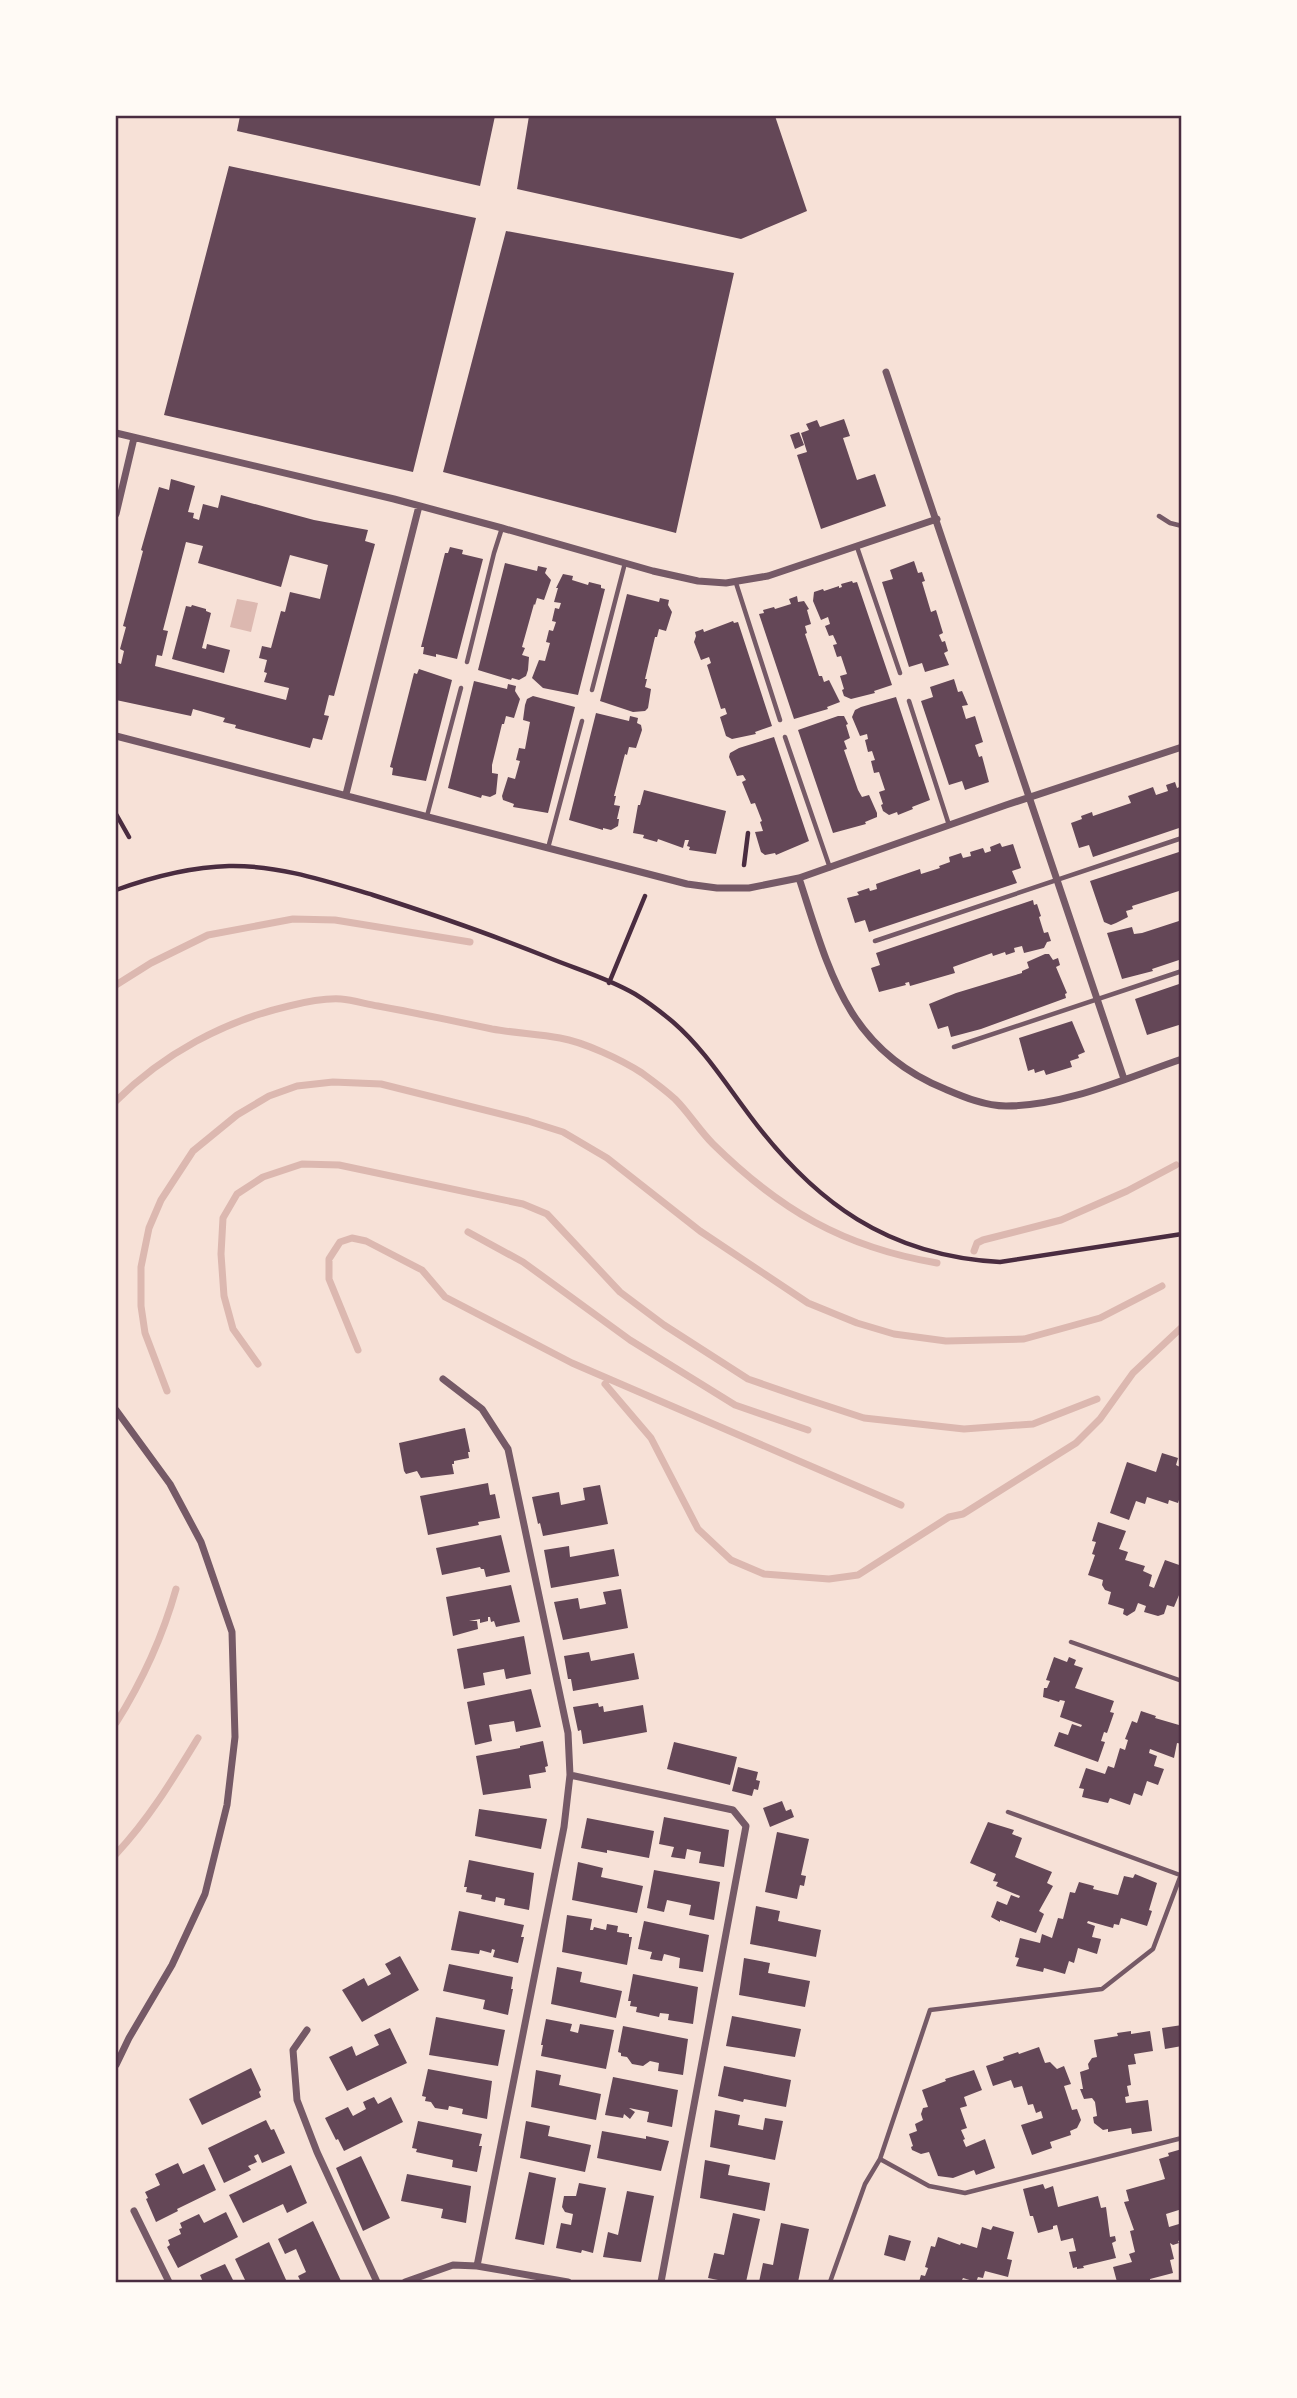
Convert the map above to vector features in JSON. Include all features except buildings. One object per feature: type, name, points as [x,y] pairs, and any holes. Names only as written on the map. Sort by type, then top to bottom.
[{"type":"street","points":[[886,372],[1124,1079]]},
{"type":"street","points":[[116,433],[502,527],[698,581],[736,583],[768,576],[937,519]]},
{"type":"street","points":[[116,514],[134,438]]},
{"type":"street","points":[[346,794],[419,506]]},
{"type":"street","points":[[116,736],[687,884],[717,888],[759,887],[799,878],[1181,747]]},
{"type":"street","points":[[799,878],[825,957],[852,1015],[869,1036],[903,1068],[923,1080],[978,1101],[1005,1106],[1046,1102],[1181,1059]]},
{"type":"street","points":[[443,1379],[482,1409],[508,1449],[568,1733],[570,1775],[564,1828],[477,2266]]},
{"type":"street","points":[[116,1410],[170,1484],[201,1542],[232,1632],[235,1737],[227,1805],[205,1894],[172,1965],[116,2065]]},
{"type":"street","points":[[570,1775],[733,1810],[746,1826],[661,2283]]},
{"type":"street","points":[[307,2031],[293,2050],[297,2101],[317,2152],[377,2283]]},
{"type":"street","points":[[134,2211],[169,2283]]},
{"type":"street","points":[[405,2283],[453,2266],[477,2266],[569,2283]]},
{"type":"lane","points":[[1159,516],[1181,526]]},
{"type":"lane","points":[[467,662],[502,527]]},
{"type":"lane","points":[[857,547],[900,673]]},
{"type":"lane","points":[[592,690],[625,563]]},
{"type":"lane","points":[[736,583],[780,720]]},
{"type":"lane","points":[[427,817],[461,688]]},
{"type":"lane","points":[[909,701],[949,826]]},
{"type":"lane","points":[[548,848],[582,722]]},
{"type":"lane","points":[[785,737],[831,868]]},
{"type":"lane","points":[[875,940],[1181,838]]},
{"type":"lane","points":[[954,1047],[1181,971]]},
{"type":"lane","points":[[1071,1642],[1181,1681]]},
{"type":"lane","points":[[830,2283],[865,2184],[880,2158],[930,2010],[1102,1989],[1153,1949],[1181,1873],[1008,1812]]},
{"type":"lane","points":[[880,2158],[929,2186],[965,2193],[1181,2138]]},
{"type":"path","points":[[116,814],[129,837]]},
{"type":"path","points":[[744,865],[748,832]]},
{"type":"path","points":[[116,890],[154,876],[202,868],[230,866],[285,871],[321,879],[501,939],[633,993],[670,1020],[699,1046],[773,1146],[810,1185],[846,1214],[897,1240],[971,1261],[1000,1262],[1181,1234]]},
{"type":"path","points":[[609,983],[645,896]]},
{"type":"shaded area","points":[[237,599],[258,603],[251,632],[230,627]]},
{"type":"waterway","points":[[116,985],[151,963],[208,935],[293,919],[335,920],[470,942]]},
{"type":"waterway","points":[[116,1101],[174,1054],[218,1030],[265,1012],[315,1001],[346,1000],[492,1029],[560,1038],[602,1052],[642,1073],[675,1099],[708,1139],[738,1167],[763,1188],[815,1222],[872,1247],[937,1263]]},
{"type":"waterway","points":[[167,1391],[145,1333],[141,1306],[141,1267],[149,1228],[161,1200],[193,1151],[237,1115],[269,1096],[297,1086],[333,1082],[381,1084],[563,1132],[607,1158],[700,1231],[808,1303],[857,1323],[894,1334],[946,1341],[1024,1339],[1100,1318],[1162,1286]]},
{"type":"waterway","points":[[258,1364],[233,1329],[224,1296],[221,1254],[223,1218],[237,1194],[263,1177],[302,1164],[339,1165],[523,1204],[547,1214],[620,1292],[664,1325],[748,1379],[864,1418],[964,1429],[1033,1424],[1097,1399]]},
{"type":"waterway","points":[[974,1251],[977,1243],[983,1240],[1061,1220],[1127,1191],[1176,1165]]},
{"type":"waterway","points":[[468,1232],[523,1262],[630,1340],[735,1405],[808,1430]]},
{"type":"waterway","points":[[358,1350],[329,1279],[329,1259],[340,1242],[352,1238],[366,1241],[422,1270],[445,1297],[572,1363],[901,1505]]},
{"type":"waterway","points":[[605,1384],[651,1438],[698,1529],[731,1560],[764,1574],[829,1579],[858,1575],[949,1517],[963,1514],[1076,1443],[1100,1419],[1133,1373],[1182,1327]]},
{"type":"waterway","points":[[116,1723],[151,1659],[176,1589]]},
{"type":"waterway","points":[[116,1854],[150,1813],[198,1738]]}]
